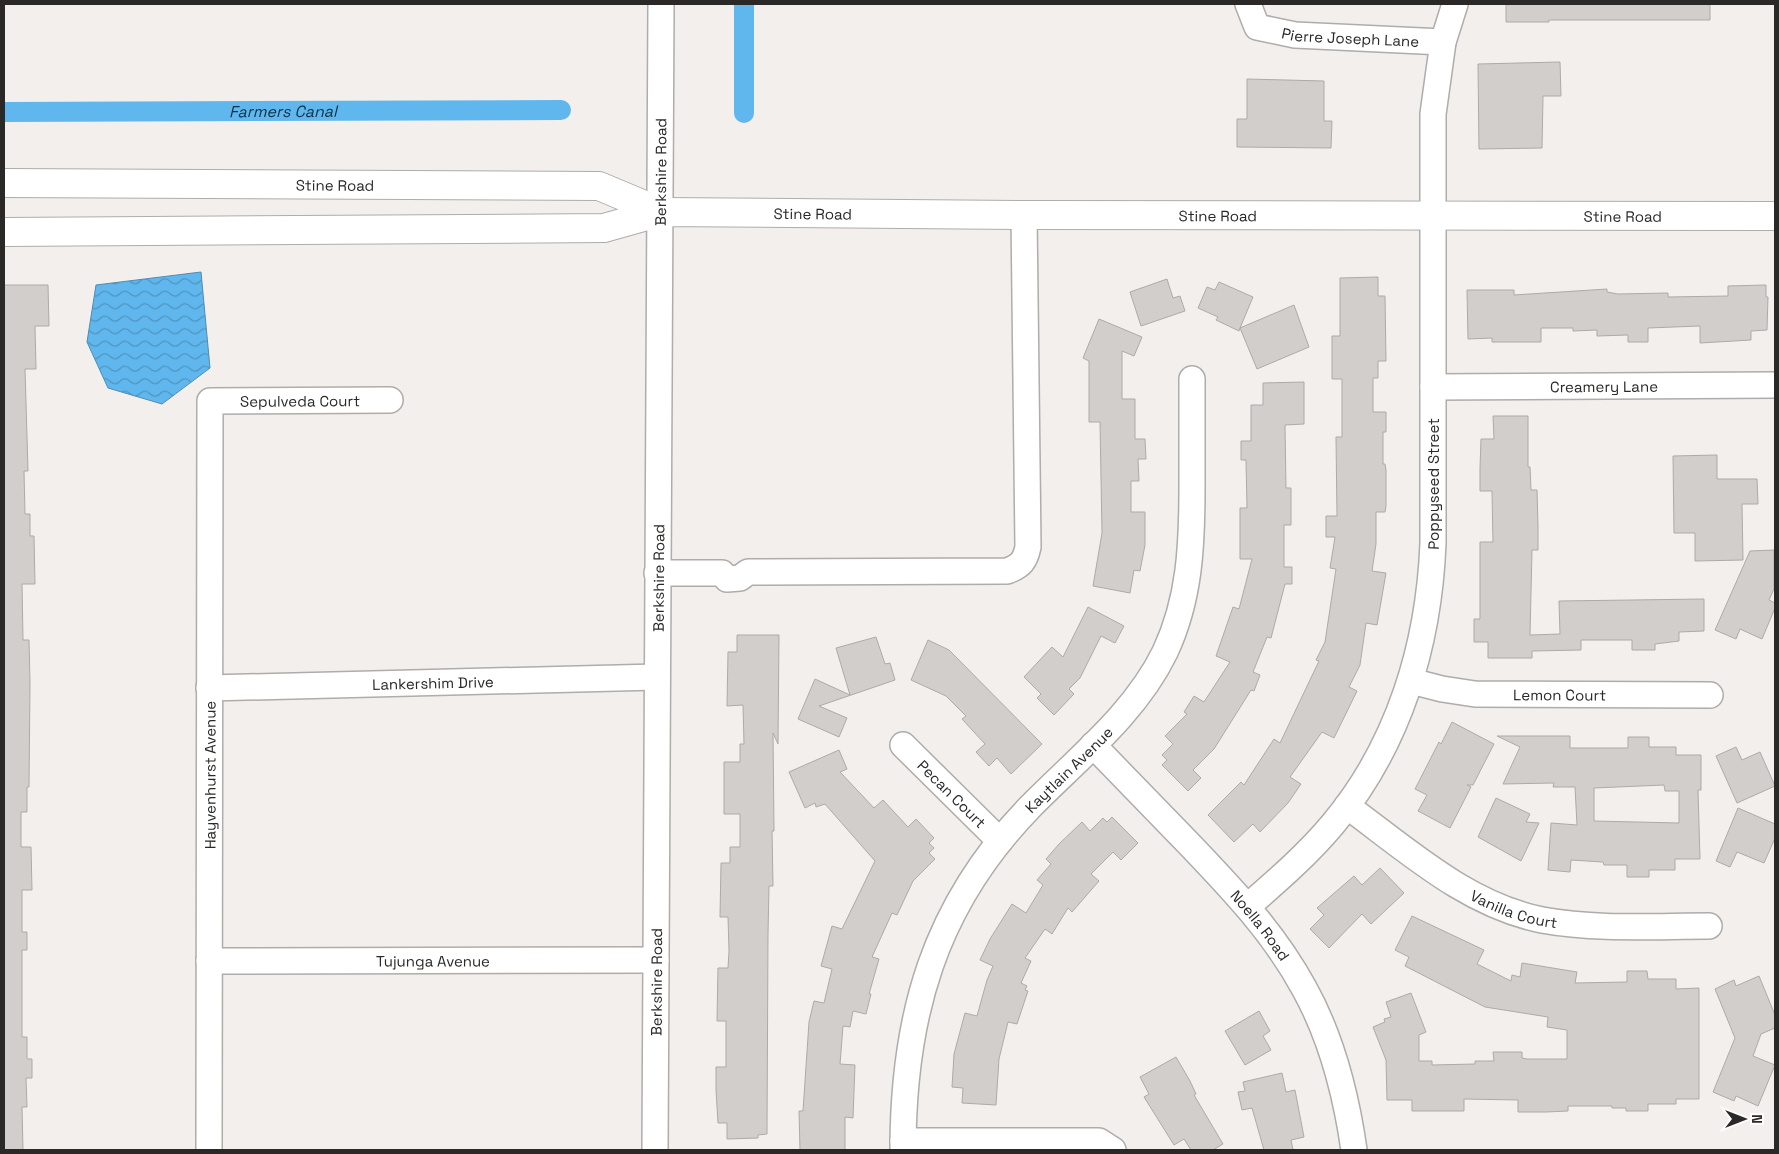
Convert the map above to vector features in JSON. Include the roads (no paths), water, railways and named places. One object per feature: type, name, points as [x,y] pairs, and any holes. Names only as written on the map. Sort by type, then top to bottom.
[{"type":"main road","name":"Stine Road","points":[[4,183],[599,186],[661,212]]},
{"type":"main road","name":"Stine Road","points":[[4,232],[604,228],[661,212],[1024,215],[1775,216]]},
{"type":"street","name":"Berkshire Road","points":[[654,1150],[661,4]]},
{"type":"street","name":"Pierre Joseph Lane","points":[[1248,4],[1257,27],[1296,35],[1443,42]]},
{"type":"street","name":"Poppyseed Street","points":[[1248,906],[1302,858],[1347,806],[1378,757],[1394,724],[1411,681],[1425,628],[1431,582],[1433,114],[1443,42],[1455,4]]},
{"type":"street","points":[[657,573],[722,573],[727,567],[741,566],[748,572],[1007,571],[1025,560],[1028,537],[1024,215]]},
{"type":"street","name":"Kaytlain Avenue","points":[[902,1145],[904,1085],[910,1039],[920,994],[936,950],[952,915],[975,875],[1000,841],[1028,809],[1129,707],[1149,681],[1165,653],[1177,623],[1185,596],[1192,550],[1192,379]]},
{"type":"street","name":"Creamery Lane","points":[[1433,387],[1775,385]]},
{"type":"street","name":"Sepulveda Court","points":[[210,401],[390,400]]},
{"type":"street","name":"Hayvenhurst Avenue","points":[[209,1150],[210,401]]},
{"type":"street","name":"Lankershim Drive","points":[[209,688],[657,677]]},
{"type":"street","name":"Lemon Court","points":[[1411,681],[1442,689],[1475,694],[1710,695]]},
{"type":"street","name":"Pecan Court","points":[[904,745],[1000,841]]},
{"type":"street","name":"Noella Road","points":[[1093,745],[1248,906],[1281,949],[1305,989],[1324,1029],[1337,1066],[1348,1111],[1354,1150]]},
{"type":"street","name":"Vanilla Court","points":[[1347,806],[1440,874],[1467,891],[1501,907],[1541,920],[1578,925],[1709,926]]},
{"type":"street","name":"Tujunga Avenue","points":[[209,961],[656,960]]},
{"type":"street","points":[[902,1145],[1098,1141],[1113,1150]]},
{"type":"water","points":[[201,272],[210,368],[162,404],[108,388],[87,342],[96,285]]},
{"type":"waterway","name":"Farmers Canal","points":[[744,4],[744,113]]},
{"type":"waterway","name":"Farmers Canal","points":[[4,112],[561,110]]}]
